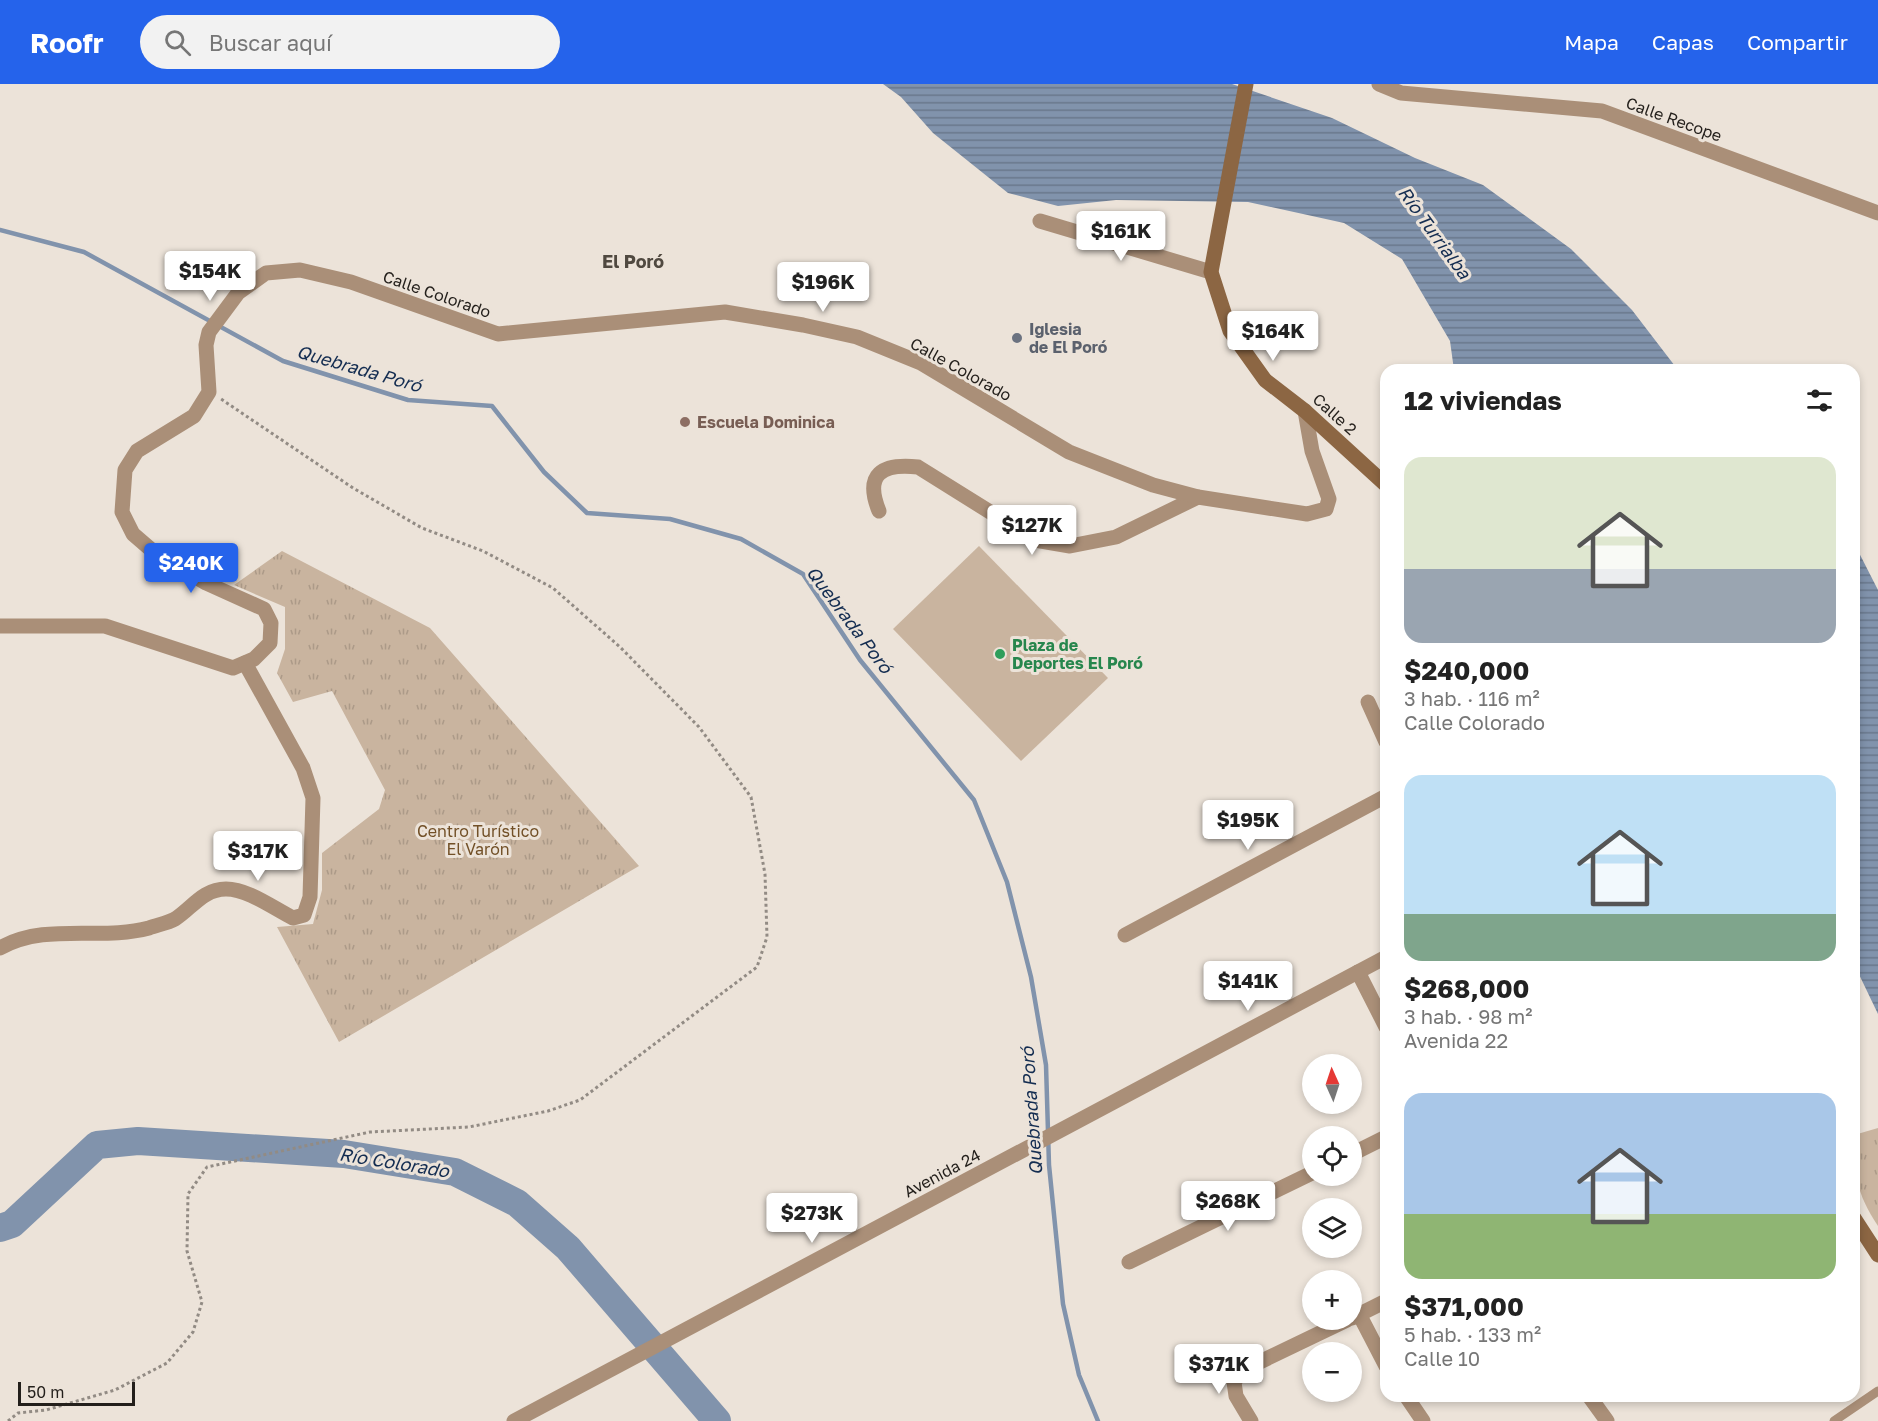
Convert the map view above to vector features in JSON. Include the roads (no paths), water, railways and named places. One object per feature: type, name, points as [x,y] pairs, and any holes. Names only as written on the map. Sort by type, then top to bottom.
[{"type":"main road","name":"Calle 2","points":[[1246,84],[1211,272],[1230,331],[1265,380],[1305,411],[1380,480]]},
{"type":"main road","points":[[1860,1227],[1878,1255]]},
{"type":"street","name":"Calle Recope","points":[[1379,84],[1401,93],[1602,111],[1878,213]]},
{"type":"street","points":[[1040,221],[1211,272]]},
{"type":"street","name":"Calle Colorado","points":[[245,663],[254,659],[270,643],[271,623],[264,609],[206,583],[155,553],[133,534],[122,512],[125,470],[137,451],[194,416],[209,392],[206,345],[210,332],[238,293],[266,273],[300,270],[351,282],[498,334],[725,312],[857,337],[921,363],[1069,452],[1153,485],[1198,497],[1307,514],[1326,509],[1329,499],[1312,451],[1305,411]]},
{"type":"street","points":[[879,512],[873,496],[874,480],[883,469],[897,465],[918,467],[1035,540],[1070,546],[1116,537],[1198,497]]},
{"type":"street","points":[[0,626],[105,626],[232,668],[245,663],[303,768],[313,798],[310,897],[304,915],[293,918],[238,891],[216,890],[194,901],[174,919],[146,928],[35,936],[13,941],[0,948]]},
{"type":"street","points":[[1368,702],[1380,729]]},
{"type":"street","points":[[1125,935],[1380,799]]},
{"type":"street","name":"Avenida 24","points":[[514,1421],[1380,960]]},
{"type":"street","points":[[1358,972],[1380,1015]]},
{"type":"street","points":[[1362,1149],[1380,1140]]},
{"type":"street","points":[[1129,1262],[1302,1178]]},
{"type":"street","points":[[1362,1312],[1380,1304]]},
{"type":"street","points":[[1251,1421],[1235,1389],[1234,1382],[1243,1370],[1325,1330]]},
{"type":"street","points":[[1361,1330],[1380,1357]]},
{"type":"street","points":[[1410,1402],[1423,1421]]},
{"type":"street","points":[[1594,1402],[1607,1421]]},
{"type":"lane","points":[[1834,1421],[1878,1391]]},
{"type":"water","name":"Río Turrialba","points":[[883,84],[1232,84],[1332,118],[1415,158],[1483,185],[1571,249],[1632,310],[1673,364],[1453,364],[1450,341],[1402,259],[1344,223],[1248,202],[1116,200],[1058,206],[1008,193],[933,133],[901,97]]},
{"type":"water","points":[[1860,555],[1878,590],[1878,1014],[1860,976]]},
{"type":"waterway","name":"Quebrada Poró","points":[[0,230],[84,252],[283,361],[408,400],[492,406],[544,472],[587,513],[670,519],[741,539],[803,574],[860,660],[974,800],[1007,882],[1031,977],[1046,1065],[1049,1165],[1063,1304],[1079,1375],[1098,1421]]},
{"type":"waterway","name":"Río Colorado","points":[[0,1228],[12,1224],[97,1145],[138,1141],[344,1154],[455,1172],[517,1203],[568,1248],[717,1421]]},
{"type":"place","name":"Iglesia de El Poró","points":[[1017,338]]},
{"type":"place","name":"Escuela Dominica","points":[[685,422]]},
{"type":"place","name":"Plaza de Deportes El Poró","points":[[1000,654]]},
{"type":"district","name":"El Poró","points":[[633,262]]},
{"type":"park label","name":"Centro Turístico El Varón","points":[[478,840]]}]
